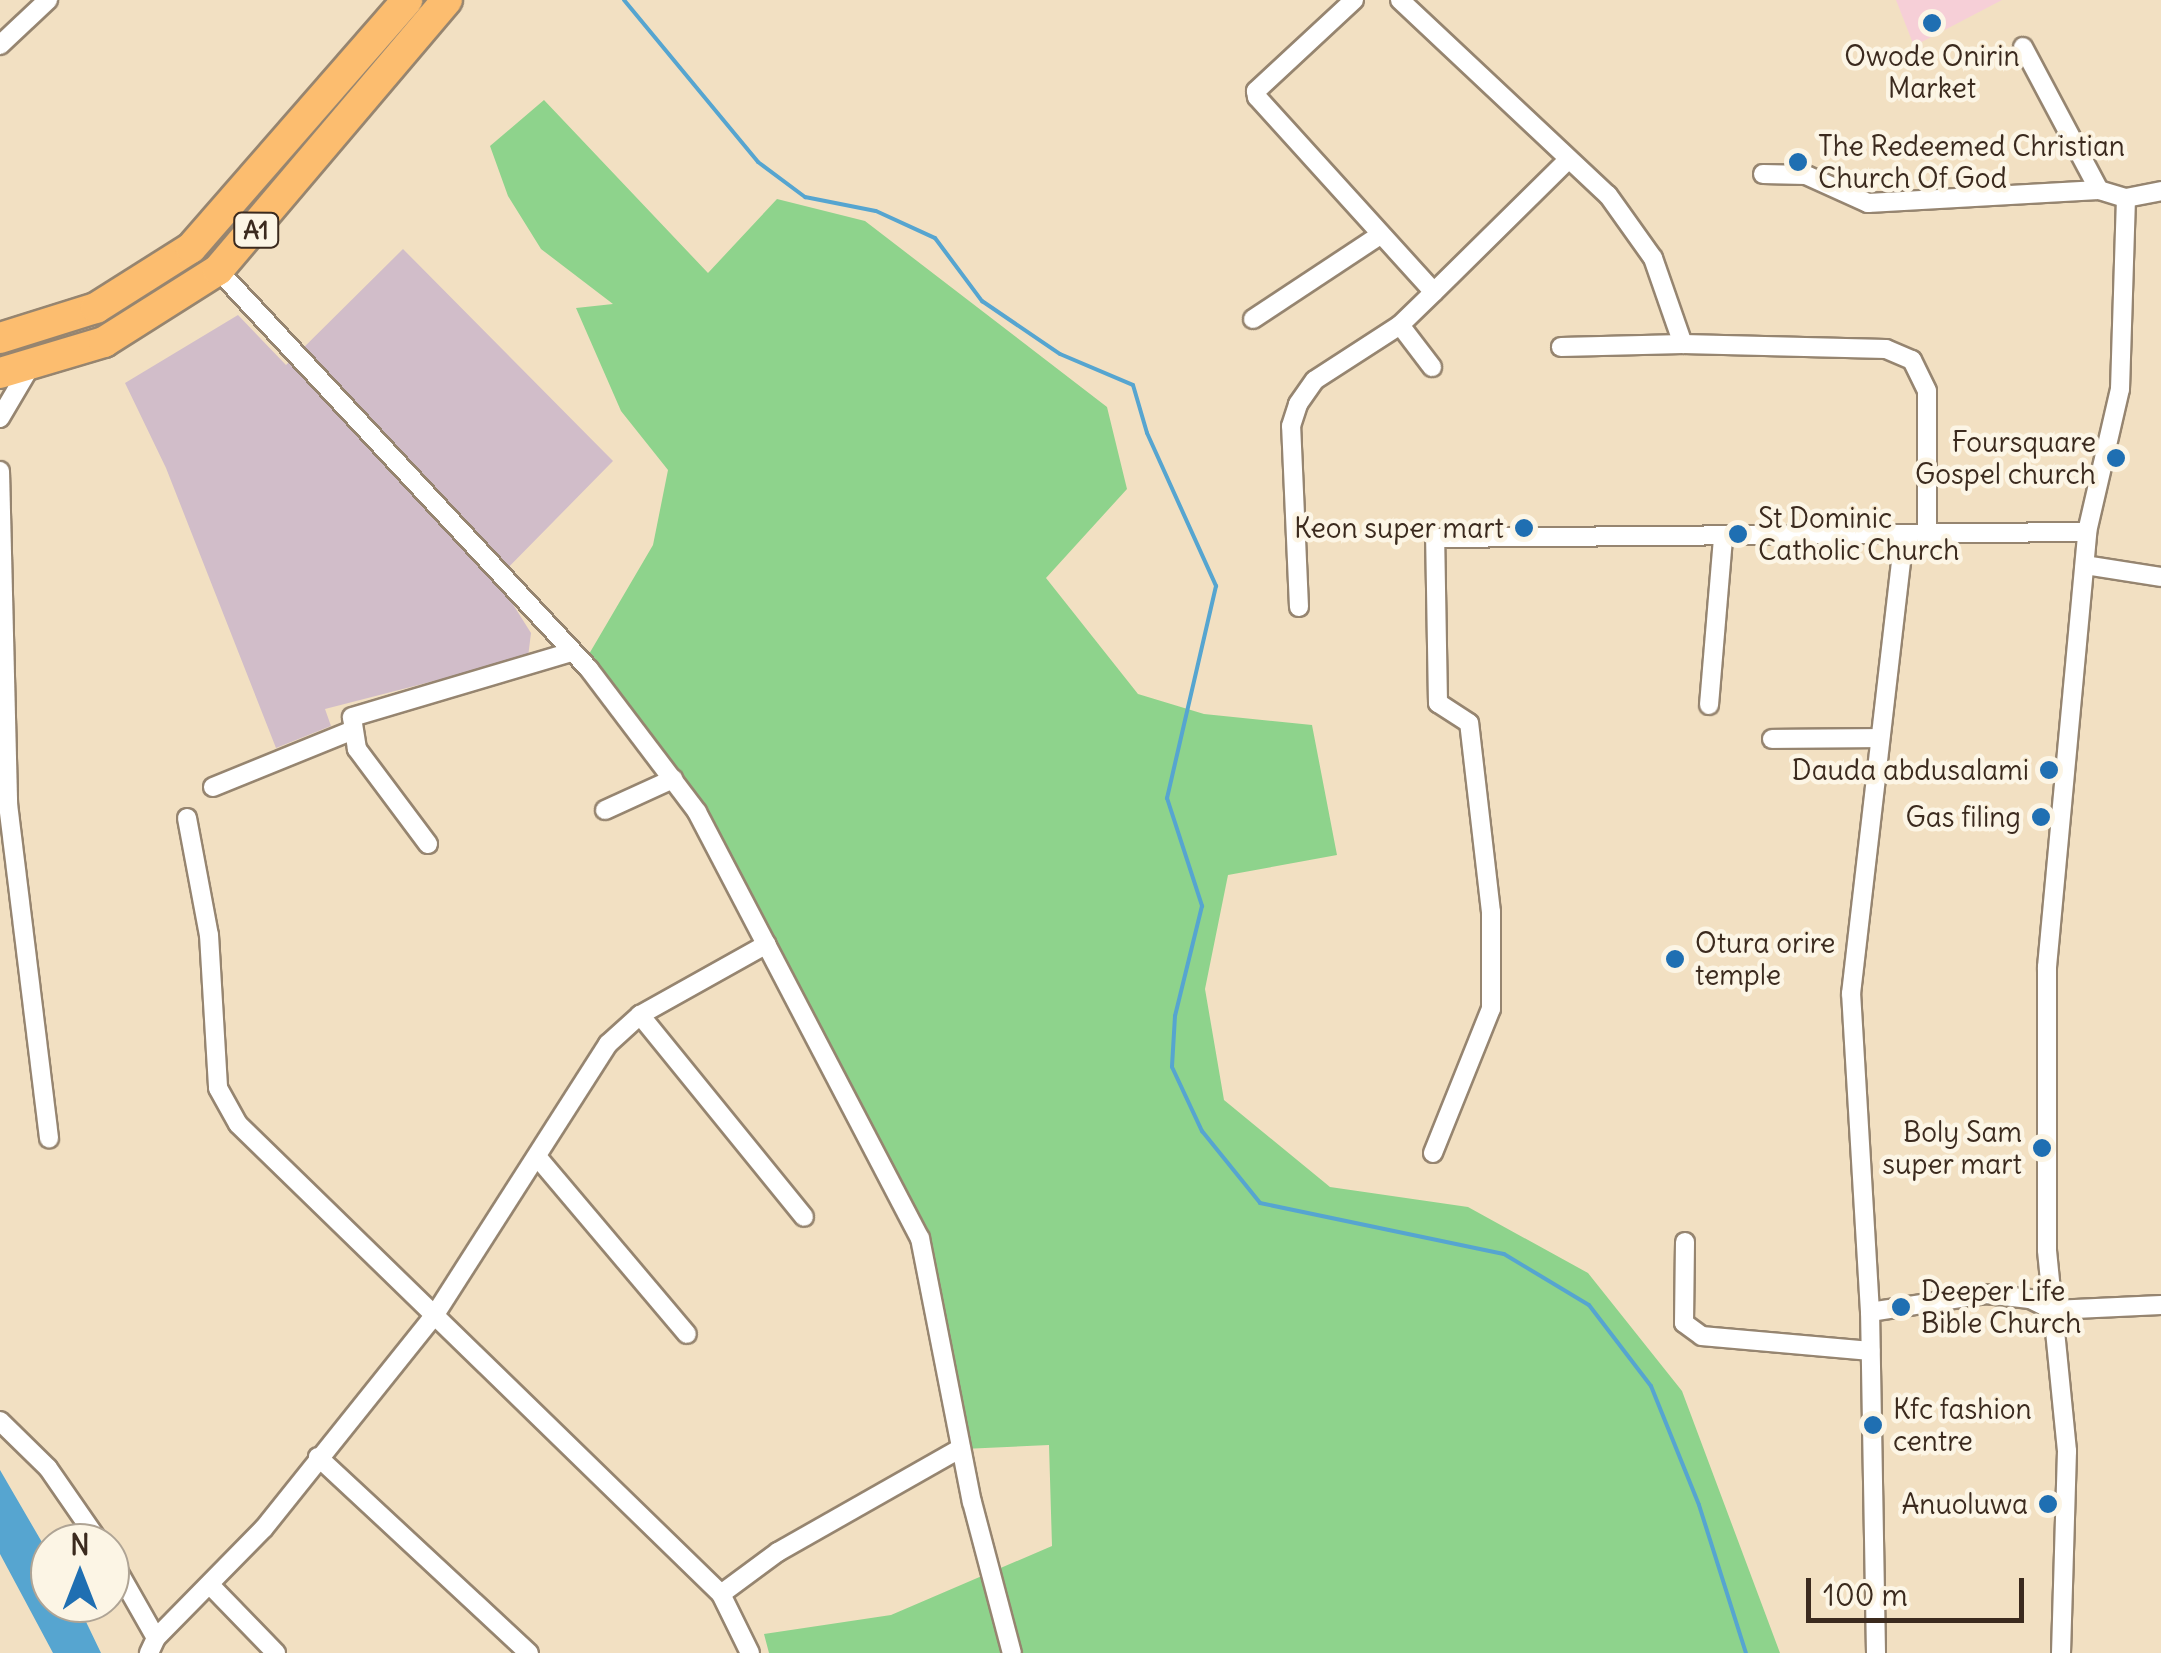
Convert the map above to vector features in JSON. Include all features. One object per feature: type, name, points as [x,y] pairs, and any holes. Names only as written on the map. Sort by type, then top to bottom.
[{"type":"highway","name":"A1","points":[[0,338],[96,308],[161,271],[220,222],[392,0]]},
{"type":"highway","name":"A1","points":[[278,148],[406,0]]},
{"type":"highway","name":"A1","points":[[303,178],[448,0]]},
{"type":"highway","name":"A1","points":[[7,393],[104,342],[218,270],[463,0]]},
{"type":"street","points":[[0,45],[48,0]]},
{"type":"street","points":[[1354,0],[1256,91],[1434,292]]},
{"type":"street","points":[[1400,0],[1567,161],[1600,186],[1653,258],[1683,344]]},
{"type":"street","points":[[2024,47],[2099,190]]},
{"type":"street","points":[[1299,607],[1291,426],[1298,404],[1314,380],[1400,325],[1567,161]]},
{"type":"street","points":[[1762,174],[1806,175],[1868,203],[2099,190],[2126,198],[2161,190]]},
{"type":"street","points":[[2061,1653],[2067,1451],[2047,1250],[2047,967],[2087,532],[2120,390],[2126,198]]},
{"type":"street","points":[[1253,319],[1380,234]]},
{"type":"street","points":[[218,270],[572,652],[673,779],[767,944],[920,1238],[961,1448],[1012,1653]]},
{"type":"street","points":[[1400,325],[1432,367]]},
{"type":"street","points":[[1562,347],[1683,344],[1886,349],[1912,360],[1927,391],[1926,536]]},
{"type":"street","points":[[0,472],[10,823],[49,1139]]},
{"type":"street","points":[[1433,1153],[1490,1009],[1491,932],[1469,722],[1438,703],[1435,538],[2087,532]]},
{"type":"street","points":[[1876,1653],[1870,1312],[1851,994],[1904,536]]},
{"type":"street","points":[[1709,705],[1723,538]]},
{"type":"street","points":[[2085,565],[2161,577]]},
{"type":"street","points":[[428,844],[350,731],[352,718],[367,709],[572,652]]},
{"type":"street","points":[[213,788],[350,731]]},
{"type":"street","points":[[1772,739],[1878,738]]},
{"type":"street","points":[[604,810],[673,779]]},
{"type":"street","points":[[187,818],[209,935],[224,1104],[259,1148],[721,1594],[750,1653]]},
{"type":"street","points":[[130,1599],[152,1645],[212,1587],[434,1316],[608,1044],[640,1015],[767,944]]},
{"type":"street","points":[[640,1015],[804,1218]]},
{"type":"street","points":[[538,1158],[687,1334]]},
{"type":"street","points":[[1685,1242],[1684,1322],[1702,1336],[1870,1351]]},
{"type":"street","points":[[1870,1312],[1986,1294],[2030,1298],[2053,1310],[2161,1305]]},
{"type":"street","points":[[0,1421],[48,1468],[86,1523]]},
{"type":"street","points":[[721,1594],[778,1552],[961,1448]]},
{"type":"street","points":[[318,1457],[529,1653]]},
{"type":"street","points":[[212,1587],[276,1653]]},
{"type":"shaded area","name":"Owode Onirin Market","points":[[1896,0],[2002,0],[1914,46]]},
{"type":"shaded area","points":[[403,249],[613,461],[497,579],[531,633],[528,657],[325,709],[331,726],[276,748],[166,468],[125,383],[238,315],[286,365]]},
{"type":"green space","points":[[544,100],[708,273],[777,199],[865,221],[1107,407],[1127,489],[1046,578],[1138,694],[1204,714],[1312,725],[1337,855],[1228,875],[1205,989],[1224,1100],[1330,1187],[1468,1207],[1588,1273],[1682,1391],[1780,1653],[769,1653],[764,1634],[891,1615],[1052,1546],[1049,1445],[963,1449],[911,1242],[683,792],[582,666],[653,545],[668,470],[621,411],[576,308],[613,304],[541,249],[508,196],[490,146]]},
{"type":"water","points":[[0,1470],[31,1523],[30,1610],[0,1554]]},
{"type":"water","points":[[37,1623],[87,1623],[101,1653],[53,1653]]},
{"type":"waterway","points":[[624,0],[758,162],[805,197],[876,211],[935,238],[982,301],[1060,354],[1133,385],[1147,433],[1216,586],[1167,798],[1202,906],[1175,1016],[1172,1067],[1202,1131],[1260,1203],[1504,1254],[1589,1305],[1651,1386],[1699,1505],[1746,1653]]},
{"type":"place","name":"Owode Onirin Market","points":[[1932,23]]},
{"type":"place","name":"The Redeemed Christian Church Of God","points":[[1798,162]]},
{"type":"place","name":"Foursquare Gospel church","points":[[2116,458]]},
{"type":"place","name":"Keon super mart","points":[[1524,528]]},
{"type":"place","name":"St Dominic Catholic Church","points":[[1738,534]]},
{"type":"place","name":"Dauda abdusalami","points":[[2049,770]]},
{"type":"place","name":"Gas filing","points":[[2041,817]]},
{"type":"place","name":"Otura orire temple","points":[[1675,959]]},
{"type":"place","name":"Boly Sam super mart","points":[[2042,1148]]},
{"type":"place","name":"Deeper Life Bible Church","points":[[1901,1307]]},
{"type":"place","name":"Kfc fashion centre","points":[[1873,1425]]},
{"type":"place","name":"Anuoluwa","points":[[2048,1504]]}]
